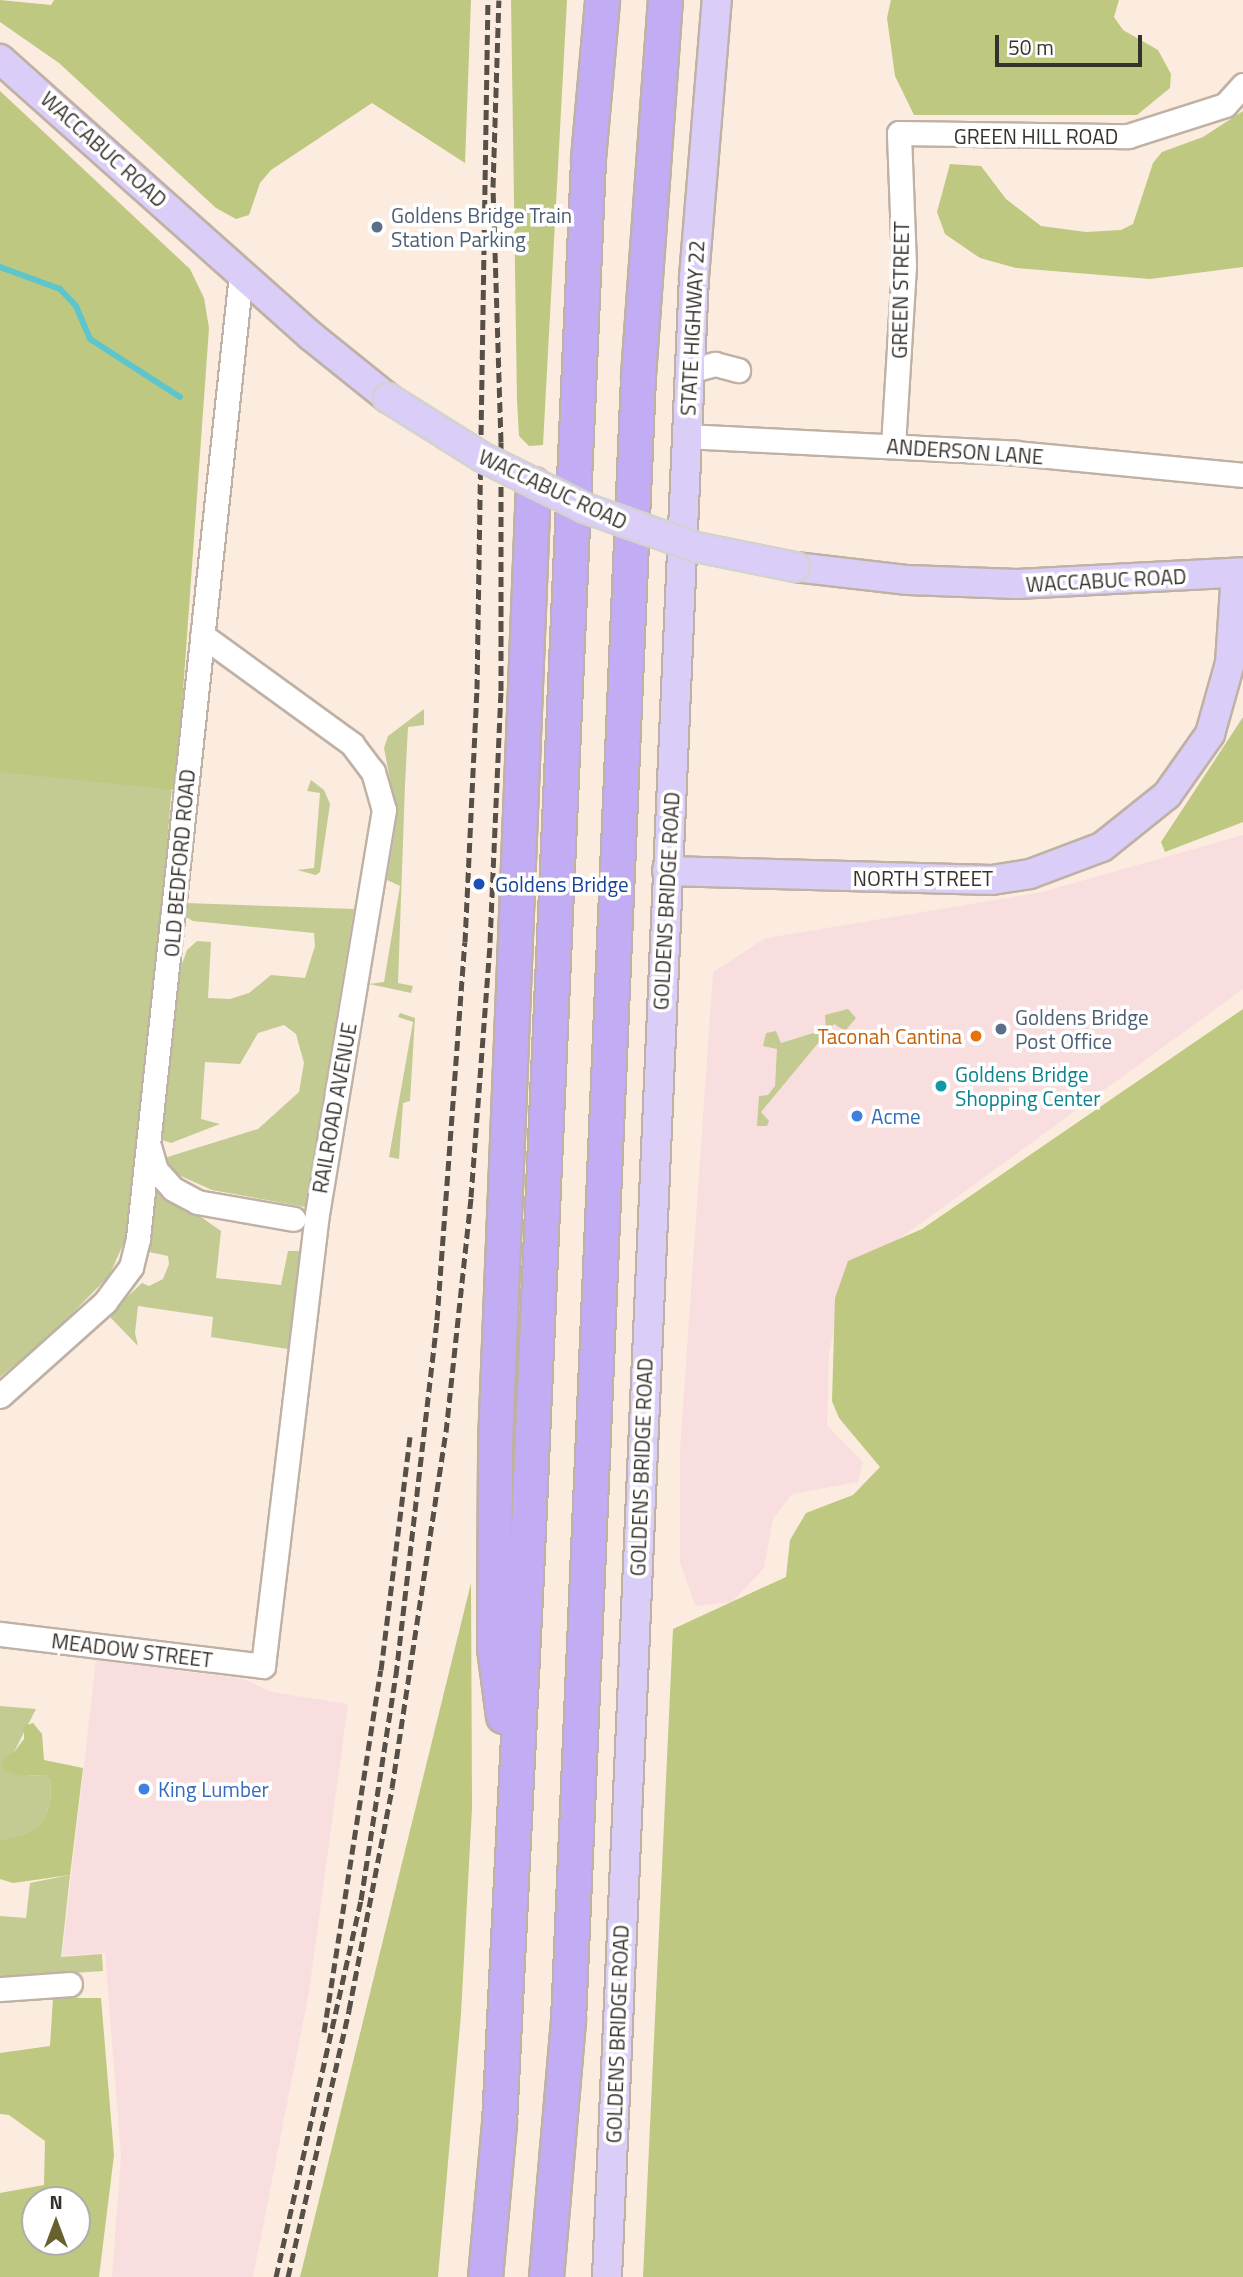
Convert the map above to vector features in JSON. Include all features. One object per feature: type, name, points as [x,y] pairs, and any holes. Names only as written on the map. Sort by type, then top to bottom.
[{"type":"highway","points":[[485,2277],[499,2123],[587,158],[602,0]]},
{"type":"highway","points":[[546,2277],[568,2020],[638,375],[665,0]]},
{"type":"highway","points":[[514,1792],[494,1648],[496,1393],[533,484]]},
{"type":"main road","name":"STATE HIGHWAY 22","points":[[677,657],[698,190],[717,0]]},
{"type":"main road","name":"WACCABUC ROAD","points":[[0,59],[241,274],[388,398],[533,484],[662,536],[795,567],[995,584],[1240,573]]},
{"type":"main road","name":"NORTH STREET","points":[[667,871],[992,880],[1030,874],[1102,847],[1167,794],[1210,734],[1230,663],[1240,573]]},
{"type":"main road","name":"GOLDENS BRIDGE ROAD","points":[[607,2277],[677,657]]},
{"type":"street","name":"GREEN HILL ROAD","points":[[900,134],[1128,136],[1224,105],[1243,85]]},
{"type":"street","name":"GREEN STREET","points":[[893,446],[904,265],[900,134]]},
{"type":"street","name":"OLD BEDFORD ROAD","points":[[0,1396],[106,1302],[131,1267],[176,913],[202,635],[241,274]]},
{"type":"street","points":[[690,371],[715,364],[738,370]]},
{"type":"street","name":"ANDERSON LANE","points":[[686,436],[893,446],[1243,475]]},
{"type":"street","name":"RAILROAD AVENUE","points":[[202,635],[352,744],[373,772],[384,810],[316,1220],[263,1666]]},
{"type":"street","points":[[147,1140],[156,1170],[173,1189],[197,1202],[294,1219]]},
{"type":"street","name":"MEADOW STREET","points":[[0,1634],[263,1666]]},
{"type":"street","points":[[0,1989],[70,1984]]},
{"type":"shaded area","points":[[1243,835],[1243,989],[847,1277],[829,1352],[827,1425],[863,1462],[858,1482],[792,1494],[773,1519],[764,1568],[732,1602],[695,1606],[680,1562],[680,1450],[713,972],[766,938],[1042,892]]},
{"type":"shaded area","name":"King Lumber","points":[[96,1660],[243,1679],[272,1692],[348,1704],[309,1992],[253,2277],[112,2277],[121,2156],[105,1953],[62,1956]]},
{"type":"green space","points":[[0,0],[51,5],[54,0],[471,0],[465,163],[372,103],[271,170],[260,183],[249,215],[236,219],[216,208],[59,63],[0,22]]},
{"type":"green space","points":[[511,0],[567,0],[543,445],[529,446],[519,436],[517,400]]},
{"type":"green space","points":[[891,0],[1119,0],[1114,17],[1123,30],[1158,50],[1171,74],[1170,88],[1137,115],[914,115],[895,76],[887,18]]},
{"type":"green space","points":[[0,91],[190,269],[204,298],[209,328],[176,790],[0,772]]},
{"type":"green space","points":[[1243,111],[1243,267],[1150,279],[1016,268],[980,258],[945,234],[937,212],[950,164],[981,166],[1006,199],[1041,226],[1086,232],[1121,230],[1133,224],[1153,163],[1162,152],[1203,137]]},
{"type":"green space","points":[[424,709],[424,725],[408,727],[405,785],[398,983],[413,986],[411,993],[369,984],[384,982],[400,886],[387,880],[397,817],[384,748],[388,736]]},
{"type":"green space","points":[[1243,717],[1243,822],[1165,852],[1161,842]]},
{"type":"green space","points":[[0,770],[172,786],[155,987],[126,1238],[109,1276],[52,1334],[0,1377]]},
{"type":"green space","points":[[311,780],[324,790],[330,804],[320,872],[316,875],[297,870],[314,868],[320,793],[307,791]]},
{"type":"green space","points":[[186,903],[354,909],[305,1207],[212,1190],[174,1173],[161,1159],[258,1129],[299,1092],[304,1063],[296,1034],[284,1025],[258,1033],[240,1064],[205,1062],[201,1119],[220,1124],[171,1143],[159,1139],[178,975],[187,950],[197,941],[211,942],[208,998],[230,999],[249,993],[271,975],[305,978],[315,946],[314,933],[193,921],[186,917]]},
{"type":"green space","points":[[848,1009],[856,1018],[845,1031],[834,1024],[761,1112],[769,1121],[767,1126],[757,1126],[759,1096],[768,1095],[775,1086],[777,1049],[763,1046],[766,1033],[776,1031],[781,1043],[826,1029],[825,1015]]},
{"type":"green space","points":[[1243,1009],[1243,2277],[643,2277],[673,1629],[786,1577],[790,1540],[806,1513],[853,1495],[880,1467],[839,1418],[832,1401],[835,1298],[848,1261],[922,1229]]},
{"type":"green space","points":[[400,1013],[415,1018],[410,1101],[403,1103],[399,1159],[389,1157],[413,1022],[398,1017]]},
{"type":"green space","points":[[155,1185],[221,1231],[216,1278],[281,1285],[288,1251],[300,1251],[288,1349],[211,1337],[213,1317],[138,1306],[135,1333],[138,1346],[108,1315],[142,1283],[149,1286],[163,1279],[169,1264],[168,1256],[149,1252]]},
{"type":"green space","points":[[471,1583],[472,1808],[461,2014],[438,2277],[300,2277]]},
{"type":"green space","points":[[0,1706],[36,1709],[14,1752],[23,1776],[46,1775],[51,1782],[50,1805],[42,1822],[25,1834],[0,1842]]},
{"type":"green space","points":[[33,1723],[42,1734],[44,1760],[83,1768],[70,1875],[13,1883],[0,1879],[0,1841],[25,1834],[42,1822],[50,1805],[51,1782],[46,1775],[23,1776],[3,1770],[3,1757],[14,1752],[24,1739],[24,1726]]},
{"type":"green space","points":[[70,1875],[61,1957],[102,1954],[103,1971],[0,1978],[0,1916],[26,1918],[30,1883]]},
{"type":"green space","points":[[53,1998],[101,1998],[114,2155],[99,2277],[0,2277],[0,2193],[21,2189],[21,2256],[91,2256],[91,2186],[38,2186],[44,2185],[45,2141],[9,2115],[0,2114],[0,2053],[50,2046]]},
{"type":"waterway","points":[[0,267],[60,289],[76,306],[90,339],[180,397]]},
{"type":"railway","points":[[276,2277],[361,1900],[396,1675],[437,1320],[465,942],[477,689],[488,0]]},
{"type":"railway","points":[[288,2277],[349,2010],[392,1788],[446,1432],[471,1197],[490,942],[501,691],[501,442],[493,187],[499,0]]},
{"type":"railway","points":[[324,2032],[381,1670],[410,1436]]},
{"type":"place","name":"Goldens Bridge Train Station Parking","points":[[377,227]]},
{"type":"place","name":"Goldens Bridge","points":[[479,884]]},
{"type":"place","name":"Goldens Bridge Post Office","points":[[1001,1029]]},
{"type":"place","name":"Taconah Cantina","points":[[976,1036]]},
{"type":"place","name":"Goldens Bridge Shopping Center","points":[[941,1086]]},
{"type":"place","name":"Acme","points":[[857,1116]]},
{"type":"place","name":"King Lumber","points":[[144,1789]]}]
